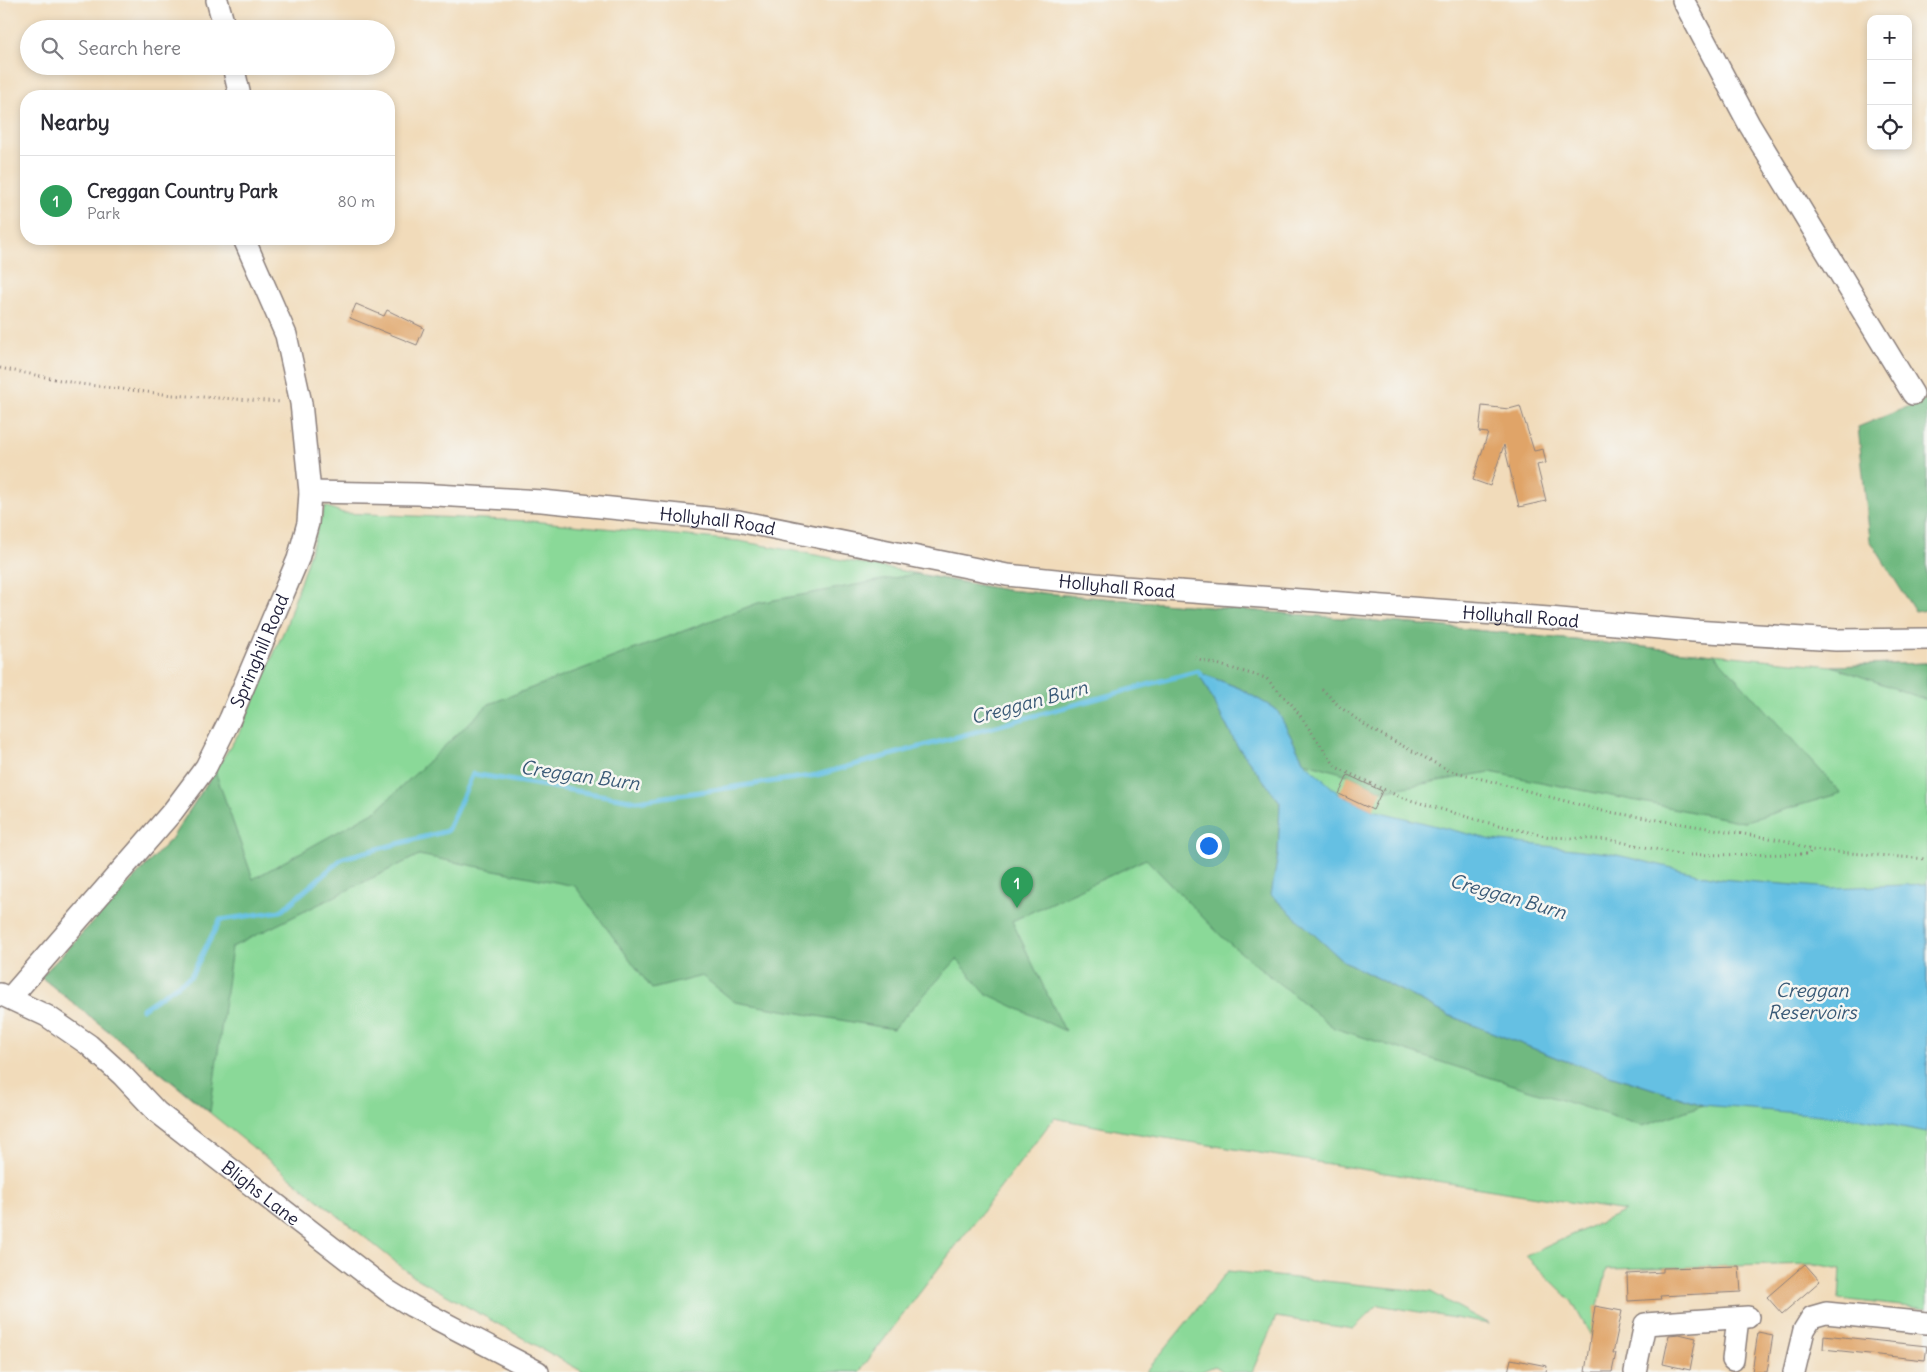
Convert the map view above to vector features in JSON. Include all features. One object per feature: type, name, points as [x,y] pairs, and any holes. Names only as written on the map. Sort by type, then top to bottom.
[{"type":"street","points":[[217,0],[223,20]]},
{"type":"street","points":[[1683,0],[1749,124],[1913,394]]},
{"type":"street","points":[[235,75],[239,90]]},
{"type":"street","name":"Springhill Road","points":[[5,996],[173,811],[206,767],[230,719],[298,559],[308,523],[310,492],[300,403],[286,335],[247,245]]},
{"type":"street","name":"Hollyhall Road","points":[[310,492],[418,494],[542,502],[738,521],[1007,575],[1124,588],[1788,637],[1845,640],[1927,639]]},
{"type":"street","name":"Blighs Lane","points":[[5,996],[47,1016],[89,1045],[122,1075],[157,1112],[388,1291],[412,1306],[538,1372]]},
{"type":"street","points":[[1794,1372],[1804,1330],[1812,1317],[1826,1313],[1927,1323]]},
{"type":"street","points":[[1635,1372],[1645,1324],[1743,1318],[1733,1360]]},
{"type":"path","points":[[0,368],[80,384],[163,394],[300,403]]},
{"type":"path","points":[[1195,658],[1266,678],[1294,707],[1336,766],[1400,797],[1481,821],[1550,837],[1611,840],[1684,855],[1809,854],[1812,850]]},
{"type":"path","points":[[1322,689],[1340,706],[1371,729],[1448,770],[1603,811],[1787,841],[1812,850],[1927,859]]},
{"type":"green space","points":[[1927,399],[1927,610],[1915,612],[1870,540],[1858,427]]},
{"type":"green space","points":[[325,506],[343,513],[531,521],[739,541],[1006,590],[1435,626],[1832,666],[1927,663],[1927,1309],[1839,1299],[1841,1269],[1815,1264],[1607,1269],[1591,1336],[1571,1300],[1526,1256],[1625,1211],[1121,1131],[1054,1118],[859,1372],[583,1372],[413,1276],[41,977],[172,838],[239,733],[286,626]]},
{"type":"green space","points":[[915,574],[1006,590],[1435,626],[1714,654],[1841,793],[1743,822],[1490,772],[1382,791],[1348,775],[1304,762],[1276,710],[1239,688],[1198,672],[1236,744],[1280,802],[1278,855],[1272,895],[1342,960],[1448,1015],[1560,1059],[1703,1105],[1643,1126],[1334,1028],[1223,938],[1146,859],[1012,921],[1065,1031],[985,993],[957,959],[893,1029],[735,1002],[702,976],[652,989],[575,886],[419,855],[232,947],[210,1112],[41,977],[172,838],[215,771],[253,879],[377,810],[489,704],[758,603]]},
{"type":"green space","points":[[1926,663],[1927,700],[1832,666]]},
{"type":"green space","points":[[1228,1271],[1431,1292],[1489,1324],[1378,1305],[1353,1329],[1276,1317],[1252,1372],[1224,1372],[1215,1366],[1200,1372],[1146,1372]]},
{"type":"water","name":"Creggan Reservoirs","points":[[1198,672],[1239,688],[1277,710],[1304,762],[1339,794],[1373,810],[1492,840],[1608,853],[1720,879],[1832,888],[1927,884],[1927,1132],[1857,1118],[1703,1105],[1560,1059],[1448,1015],[1342,960],[1271,895],[1278,855],[1280,802],[1236,744]]},
{"type":"building","points":[[356,304],[384,316],[387,310],[424,328],[417,345],[350,318]]},
{"type":"building","points":[[1482,406],[1509,409],[1520,406],[1534,451],[1543,449],[1546,463],[1537,465],[1546,501],[1519,507],[1504,445],[1490,486],[1473,480],[1488,433],[1479,432]]},
{"type":"building","points":[[1348,775],[1382,791],[1373,810],[1339,794]]},
{"type":"building","points":[[1805,1264],[1820,1281],[1782,1314],[1767,1297]]},
{"type":"building","points":[[1739,1266],[1741,1292],[1660,1296],[1661,1299],[1628,1301],[1627,1274],[1663,1272],[1663,1268]]},
{"type":"building","points":[[1595,1306],[1622,1311],[1613,1353],[1616,1353],[1612,1372],[1585,1372]]},
{"type":"building","points":[[1758,1332],[1773,1335],[1767,1372],[1752,1372]]},
{"type":"building","points":[[1679,1334],[1696,1338],[1690,1370],[1663,1364],[1669,1335]]},
{"type":"building","points":[[1824,1335],[1927,1346],[1925,1360],[1823,1349]]},
{"type":"building","points":[[1511,1359],[1547,1366],[1546,1372],[1508,1372]]},
{"type":"waterway","name":"Creggan Burn","points":[[142,1009],[191,976],[220,920],[281,911],[343,858],[447,831],[473,774],[637,801],[817,775],[1198,671],[1202,676]]},
{"type":"place","name":"Creggan Country Park","points":[[1017,908]]}]
